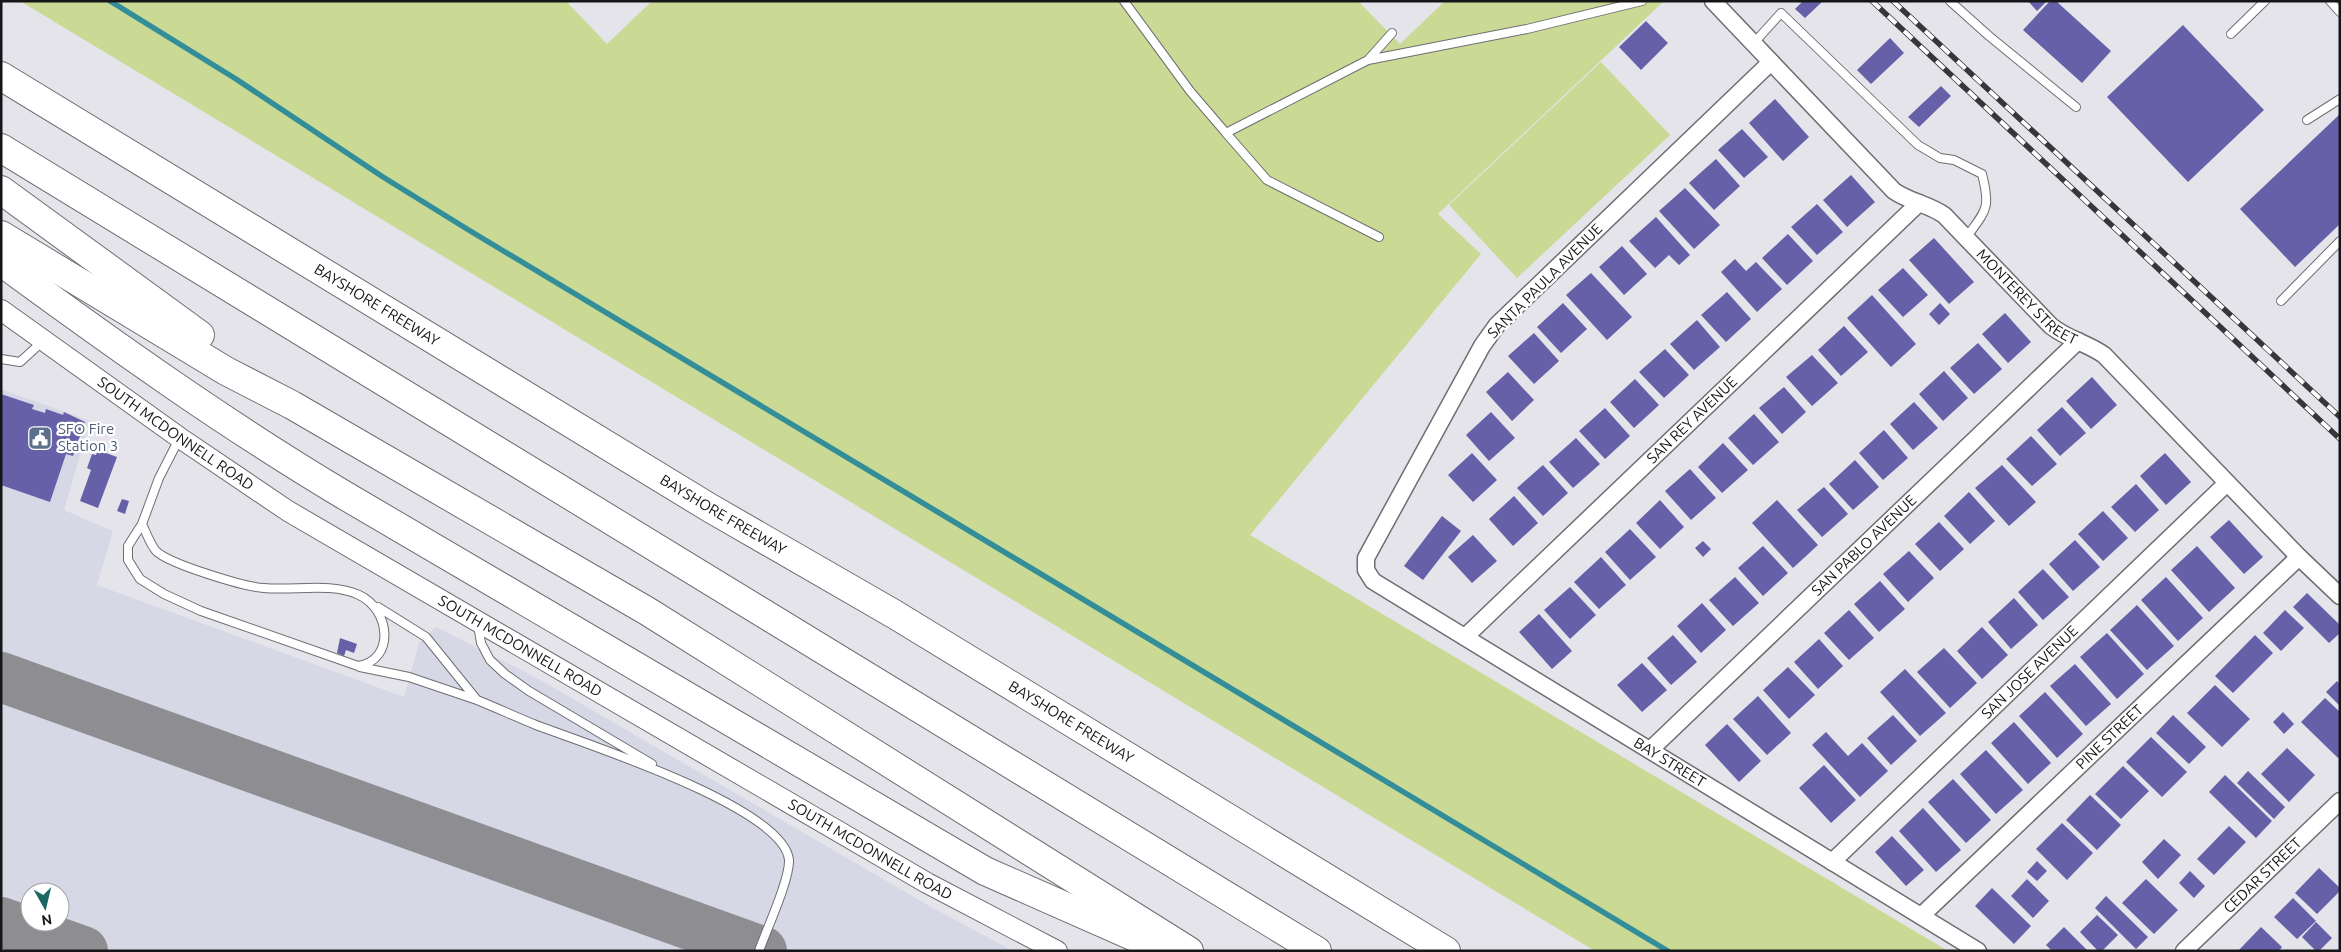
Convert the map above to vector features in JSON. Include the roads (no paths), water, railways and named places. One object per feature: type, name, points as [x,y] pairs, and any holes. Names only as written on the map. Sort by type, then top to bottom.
[{"type":"highway","name":"BAYSHORE FREEWAY","points":[[1,76],[710,508],[894,614],[1443,948]]},
{"type":"highway","points":[[1,148],[1317,951]]},
{"type":"highway","points":[[1,190],[180,321],[236,358],[292,405]]},
{"type":"highway","points":[[1,235],[226,371],[292,405],[647,611],[1189,951]]},
{"type":"highway","points":[[1,262],[200,404],[361,505],[986,871],[1166,951]]},
{"type":"street","name":"MONTEREY STREET","points":[[1713,1],[1894,191],[1906,199],[1932,206],[1944,215],[2051,326],[2065,337],[2092,346],[2104,355],[2299,557],[2340,596]]},
{"type":"street","name":"SANTA PAULA AVENUE","points":[[1366,570],[1366,558],[1482,346],[1497,325],[1771,62]]},
{"type":"street","name":"SAN REY AVENUE","points":[[1465,637],[1919,203]]},
{"type":"street","name":"SOUTH MCDONNELL ROAD","points":[[1,310],[180,438],[288,510],[927,883],[1057,951]]},
{"type":"street","name":"SAN PABLO AVENUE","points":[[1650,750],[2078,341]]},
{"type":"street","name":"SAN JOSE AVENUE","points":[[1832,862],[2228,483]]},
{"type":"street","name":"PINE STREET","points":[[1921,916],[2299,557]]},
{"type":"street","name":"BAY STREET","points":[[1366,570],[1373,581],[1978,951]]},
{"type":"street","name":"CEDAR STREET","points":[[2184,951],[2340,801]]},
{"type":"lane","points":[[1124,1],[1190,91],[1267,180],[1379,237]]},
{"type":"lane","points":[[1226,133],[1368,60],[1528,29],[1642,1]]},
{"type":"lane","points":[[1950,1],[1989,36],[2076,106]]},
{"type":"lane","points":[[2231,34],[2265,1]]},
{"type":"lane","points":[[2330,1],[2340,12]]},
{"type":"lane","points":[[1753,44],[1781,13],[1918,145],[1940,158],[1954,160],[1982,174],[1988,196],[1986,210],[1966,238]]},
{"type":"lane","points":[[1368,60],[1392,33]]},
{"type":"lane","points":[[2307,120],[2340,99]]},
{"type":"lane","points":[[2281,301],[2340,241]]},
{"type":"lane","points":[[1,359],[20,362],[43,341]]},
{"type":"lane","points":[[180,438],[159,478],[142,524],[128,546],[128,560],[140,579],[164,594],[201,611],[358,666],[409,677],[477,700],[534,724],[669,774]]},
{"type":"lane","points":[[142,524],[156,551],[172,561],[247,586],[338,590],[359,595],[426,637],[477,700]]},
{"type":"lane","points":[[358,666],[367,665],[378,656],[384,642],[385,627],[380,613],[371,603]]},
{"type":"lane","points":[[477,620],[481,643],[490,660],[505,674],[529,691],[669,774],[730,806],[771,831],[781,843],[789,860],[785,879],[759,951]]},
{"type":"waterway","points":[[110,1],[236,79],[383,177],[467,229],[1668,951]]},
{"type":"railway","points":[[1872,1],[2340,439]]},
{"type":"railway","points":[[1893,1],[2340,417]]},
{"type":"place","name":"SFO Fire Station 3","points":[[40,438]]}]
